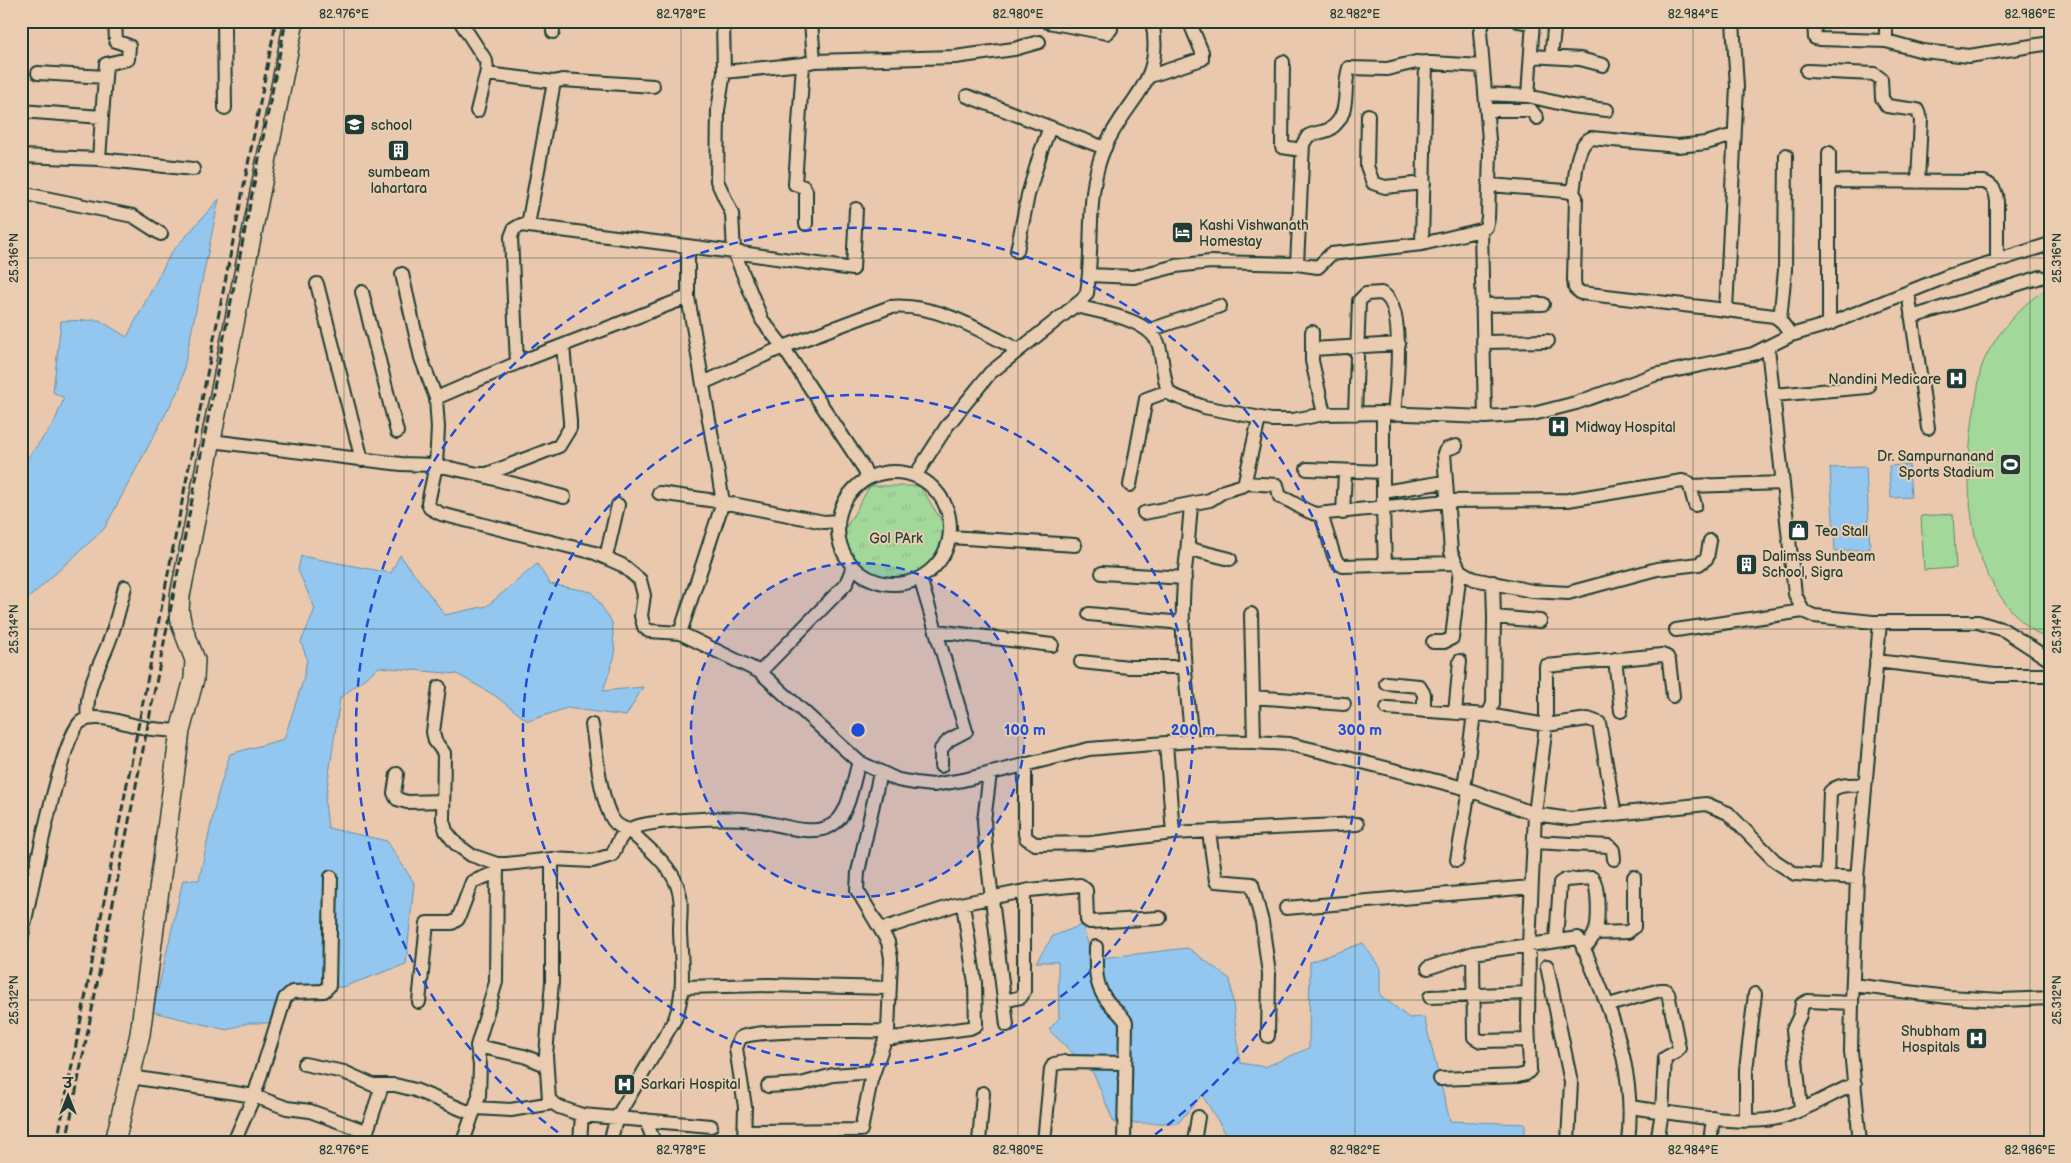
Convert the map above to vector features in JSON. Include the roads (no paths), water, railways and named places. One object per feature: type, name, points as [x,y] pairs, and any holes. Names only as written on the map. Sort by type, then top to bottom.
[{"type":"street","points":[[99,160],[106,64],[128,60],[129,46],[116,41],[115,21]]},
{"type":"street","points":[[224,21],[225,108]]},
{"type":"street","points":[[115,1142],[140,1034],[180,732],[194,679],[195,660],[182,626],[179,611],[180,596],[294,21]]},
{"type":"street","points":[[460,21],[486,62],[487,74],[477,111]]},
{"type":"street","points":[[722,21],[724,72],[718,110],[717,181],[732,214],[734,252],[762,320],[783,347],[863,467],[868,478]]},
{"type":"street","points":[[806,224],[806,189],[796,186],[794,182],[811,21]]},
{"type":"street","points":[[1048,22],[1107,33],[1110,29],[1109,21]]},
{"type":"street","points":[[915,476],[969,397],[990,373],[1076,306],[1087,293],[1090,275],[1096,179],[1105,148],[1150,76],[1156,41],[1152,21]]},
{"type":"street","points":[[1150,76],[1202,59],[1202,52],[1189,21]]},
{"type":"street","points":[[1090,275],[1134,278],[1176,266],[1210,262],[1297,264],[1318,267],[1331,254],[1422,244],[1481,230],[1486,227],[1490,185],[1488,110],[1480,32],[1484,21]]},
{"type":"street","points":[[1518,21],[1533,22],[1528,96]]},
{"type":"street","points":[[1551,57],[1556,21]]},
{"type":"street","points":[[1726,310],[1736,87],[1733,21]]},
{"type":"street","points":[[1814,21],[1815,38],[1886,41],[1923,52],[1969,56],[2050,43]]},
{"type":"street","points":[[1886,21],[1886,41]]},
{"type":"street","points":[[724,72],[808,62],[955,57],[1014,49],[1039,42]]},
{"type":"street","points":[[1531,56],[1580,60],[1604,65]]},
{"type":"street","points":[[1283,62],[1282,147],[1302,150]]},
{"type":"street","points":[[1297,264],[1302,150],[1308,136],[1326,131],[1340,121],[1345,106],[1349,68],[1387,68],[1409,62],[1482,66]]},
{"type":"street","points":[[1422,244],[1426,62]]},
{"type":"street","points":[[1807,71],[1874,74],[1881,79],[1882,98],[1887,106],[1918,110],[1921,119],[1918,182]]},
{"type":"street","points":[[38,73],[105,77]]},
{"type":"street","points":[[487,74],[554,82],[562,80],[653,86]]},
{"type":"street","points":[[528,225],[554,82]]},
{"type":"street","points":[[1485,94],[1528,96],[1571,106],[1607,110]]},
{"type":"street","points":[[967,96],[1105,148]]},
{"type":"street","points":[[1488,110],[1531,110],[1537,118]]},
{"type":"street","points":[[21,111],[102,117]]},
{"type":"street","points":[[1368,116],[1367,166],[1373,183],[1385,186],[1424,183]]},
{"type":"street","points":[[1017,251],[1028,195],[1039,162],[1040,151],[1050,127]]},
{"type":"street","points":[[1734,135],[1706,144],[1678,146],[1588,139],[1580,152],[1573,193],[1578,202],[1574,280],[1576,288],[1581,293],[1774,316],[1780,320],[1791,335]]},
{"type":"street","points":[[1829,153],[1829,324]]},
{"type":"street","points":[[1780,320],[1785,270],[1786,155]]},
{"type":"street","points":[[21,156],[99,160],[193,169]]},
{"type":"street","points":[[1830,181],[1984,182],[1992,185],[1996,192],[1997,202],[1997,259]]},
{"type":"street","points":[[1490,185],[1573,193]]},
{"type":"street","points":[[21,193],[126,214],[161,234]]},
{"type":"street","points":[[517,363],[511,237],[517,227],[528,225],[853,269],[856,209]]},
{"type":"street","points":[[1481,230],[1485,417]]},
{"type":"street","points":[[1076,306],[1134,322],[1150,330],[1159,344],[1168,391],[1172,395],[1204,407],[1259,419],[1293,420],[1324,414],[1485,417],[1534,414],[1557,409],[1682,367],[1736,359],[1768,348],[1791,335],[1829,324],[1997,259],[2050,244]]},
{"type":"street","points":[[680,633],[723,502],[688,296],[688,246]]},
{"type":"street","points":[[402,274],[421,358],[436,398],[438,428],[436,465],[428,497],[430,508],[435,511],[606,557],[622,565],[640,580],[644,595],[641,616],[644,627],[649,631],[680,633],[760,672],[859,762],[880,773],[898,780],[933,784],[990,773],[1089,749],[1192,741],[1289,744],[1467,789],[1535,814],[1570,819],[1688,805],[1706,804],[1719,807],[1728,813],[1786,870],[1794,874],[1857,878]]},
{"type":"street","points":[[1912,317],[2041,277]]},
{"type":"street","points":[[317,284],[362,460]]},
{"type":"street","points":[[362,292],[397,432]]},
{"type":"street","points":[[1908,292],[1928,428]]},
{"type":"street","points":[[1355,414],[1360,299],[1366,294],[1384,294],[1389,299],[1399,344],[1383,472],[1385,565]]},
{"type":"street","points":[[436,398],[517,363],[688,296]]},
{"type":"street","points":[[1482,305],[1543,304]]},
{"type":"street","points":[[703,383],[783,347],[875,312],[904,306],[935,312],[979,330],[1018,350]]},
{"type":"street","points":[[1150,330],[1220,306]]},
{"type":"street","points":[[1312,332],[1312,361],[1324,414]]},
{"type":"street","points":[[1483,342],[1548,341]]},
{"type":"street","points":[[1312,349],[1399,344]]},
{"type":"street","points":[[478,474],[493,471],[559,446],[566,436],[570,421],[563,346]]},
{"type":"street","points":[[1768,348],[1794,594],[1803,611]]},
{"type":"street","points":[[1774,395],[1868,387]]},
{"type":"street","points":[[1130,485],[1146,399],[1168,391]]},
{"type":"street","points":[[1245,483],[1259,419]]},
{"type":"street","points":[[211,441],[362,460],[436,465],[564,497]]},
{"type":"street","points":[[1433,642],[1444,642],[1452,638],[1457,567],[1449,540],[1444,453],[1456,446]]},
{"type":"street","points":[[1307,469],[1383,472]]},
{"type":"street","points":[[891,472],[915,476],[928,483],[939,494],[949,514],[950,537],[940,561],[920,578],[903,584],[884,583],[868,578],[853,566],[844,553],[839,537],[838,521],[848,496],[868,478],[891,472]]},
{"type":"street","points":[[1343,513],[1345,472]]},
{"type":"street","points":[[1383,492],[1446,482]]},
{"type":"street","points":[[1144,514],[1210,500],[1224,491],[1242,486],[1245,483],[1277,485],[1280,497],[1292,500],[1310,512],[1321,514],[1447,501],[1568,500],[1678,482],[1686,482],[1690,486],[1695,504]]},
{"type":"street","points":[[1690,486],[1783,483]]},
{"type":"street","points":[[659,493],[723,502],[824,522],[838,521]]},
{"type":"street","points":[[606,557],[618,505]]},
{"type":"street","points":[[1191,505],[1182,623],[1184,667],[1192,741]]},
{"type":"street","points":[[1321,514],[1334,556],[1339,564],[1348,566],[1457,567],[1474,579],[1550,593],[1568,593],[1657,569],[1699,564],[1707,558],[1710,542]]},
{"type":"street","points":[[950,537],[1075,545]]},
{"type":"street","points":[[1187,553],[1194,550],[1230,559]]},
{"type":"street","points":[[760,672],[846,584],[853,566]]},
{"type":"street","points":[[1102,573],[1185,578]]},
{"type":"street","points":[[920,578],[966,730],[949,740],[941,749],[941,766]]},
{"type":"street","points":[[1488,715],[1493,704],[1493,582]]},
{"type":"street","points":[[88,719],[87,698],[90,686],[110,641],[125,586]]},
{"type":"street","points":[[1676,630],[1803,611],[1814,616],[1880,622],[1978,622],[2004,630],[2050,660]]},
{"type":"street","points":[[1089,614],[1182,623]]},
{"type":"street","points":[[1251,614],[1254,742]]},
{"type":"street","points":[[1494,617],[1540,621]]},
{"type":"street","points":[[1860,1142],[1851,1052],[1852,1003],[1857,878],[1880,622]]},
{"type":"street","points":[[936,631],[1052,645]]},
{"type":"street","points":[[1440,1079],[1526,1074],[1530,1070],[1528,1040],[1529,945],[1535,814],[1546,725],[1546,666],[1658,655],[1667,657],[1673,696]]},
{"type":"street","points":[[1615,660],[1621,711]]},
{"type":"street","points":[[1455,713],[1460,661]]},
{"type":"street","points":[[1876,661],[1994,675],[2050,675]]},
{"type":"street","points":[[1081,662],[1129,667],[1184,667]]},
{"type":"street","points":[[1386,683],[1415,684],[1422,688],[1424,711]]},
{"type":"street","points":[[439,686],[433,732],[435,741],[444,753],[443,820],[446,831],[452,839],[471,855],[496,868]]},
{"type":"street","points":[[1253,698],[1344,704]]},
{"type":"street","points":[[1387,708],[1488,715],[1546,725],[1588,719],[1599,724],[1615,815]]},
{"type":"street","points":[[1457,860],[1467,789],[1474,714]]},
{"type":"street","points":[[21,940],[58,778],[74,730],[80,722],[98,718],[147,728],[180,732]]},
{"type":"street","points":[[592,725],[609,814],[620,827],[628,830],[669,870],[677,884],[681,899],[682,987],[680,1004],[675,1019],[617,1117],[610,1142]]},
{"type":"street","points":[[1166,744],[1173,833]]},
{"type":"street","points":[[419,1002],[427,923],[452,923],[458,919],[472,882],[496,868],[552,858],[578,861],[604,859],[612,855],[620,837],[628,830],[645,824],[731,818],[754,820],[804,830],[828,828],[838,821],[845,809],[859,762]]},
{"type":"street","points":[[1024,764],[1024,834],[1030,842],[1035,844],[1091,843],[1173,833],[1357,824]]},
{"type":"street","points":[[880,773],[858,872],[857,890],[882,929],[888,942],[891,958],[890,988],[886,1035],[874,1072],[860,1136],[744,1136],[745,1107],[736,1048],[740,1038],[764,1033],[886,1035],[970,1028],[976,1025],[975,983],[963,904]]},
{"type":"street","points":[[990,773],[984,821],[1007,1025]]},
{"type":"street","points":[[397,774],[394,793],[397,799],[407,802],[443,801]]},
{"type":"street","points":[[1827,876],[1830,792],[1834,788],[1842,786],[1865,784]]},
{"type":"street","points":[[1209,832],[1216,881],[1252,884],[1262,922],[1269,974],[1268,1036]]},
{"type":"street","points":[[1534,842],[1609,846],[1613,850],[1614,859]]},
{"type":"street","points":[[552,858],[552,982],[546,1065],[548,1096],[552,1103]]},
{"type":"street","points":[[463,1142],[479,1096],[480,1065],[477,1046],[496,982],[496,868]]},
{"type":"street","points":[[21,875],[33,883]]},
{"type":"street","points":[[234,1142],[254,1096],[285,998],[292,992],[324,991],[329,986],[331,877]]},
{"type":"street","points":[[1595,933],[1628,932],[1634,927],[1634,877]]},
{"type":"street","points":[[1556,940],[1559,886],[1565,880],[1595,879],[1597,888],[1595,933],[1583,948]]},
{"type":"street","points":[[882,929],[963,904],[1024,891],[1083,886],[1086,890],[1087,920],[1094,923],[1160,918]]},
{"type":"street","points":[[1286,908],[1532,887]]},
{"type":"street","points":[[1004,1001],[1021,997],[1024,987],[1024,891]]},
{"type":"street","points":[[1428,968],[1474,953],[1578,938],[1609,1006],[1622,1048],[1630,1107],[1628,1142]]},
{"type":"street","points":[[1096,947],[1097,982],[1104,996],[1121,1013],[1126,1022],[1124,1142]]},
{"type":"street","points":[[1474,953],[1474,1034],[1477,1040],[1528,1040]]},
{"type":"street","points":[[1547,966],[1571,1082],[1568,1142]]},
{"type":"street","points":[[682,987],[768,985],[890,988]]},
{"type":"street","points":[[1853,985],[1948,997],[2002,1000],[2050,998]]},
{"type":"street","points":[[1609,1006],[1660,990],[1667,991],[1679,1046],[1678,1051],[1665,1058],[1662,1112],[1657,1142]]},
{"type":"street","points":[[1430,997],[1528,993]]},
{"type":"street","points":[[1746,1120],[1746,1070],[1755,994]]},
{"type":"street","points":[[1801,1109],[1793,1030],[1800,1016],[1802,1004],[1808,1001],[1852,1003]]},
{"type":"street","points":[[477,1046],[524,1056],[546,1065]]},
{"type":"street","points":[[1044,1142],[1051,1069],[1054,1064],[1057,1062],[1125,1063]]},
{"type":"street","points":[[304,1064],[344,1072],[373,1084],[415,1090],[474,1111],[511,1110],[552,1103],[582,1115],[711,1126]]},
{"type":"street","points":[[768,1086],[794,1085],[833,1075],[874,1072]]},
{"type":"street","points":[[131,1077],[254,1096],[287,1108],[310,1111],[362,1130],[365,1139]]},
{"type":"street","points":[[1630,1107],[1713,1118],[1746,1120],[1779,1118],[1855,1084]]},
{"type":"street","points":[[365,1139],[382,1086]]},
{"type":"street","points":[[979,1142],[982,1093]]},
{"type":"street","points":[[580,1142],[582,1115]]},
{"type":"street","points":[[1194,1142],[1198,1117]]},
{"type":"street","points":[[1710,1142],[1713,1118]]},
{"type":"street","points":[[646,1120],[654,1142]]},
{"type":"water","points":[[219,199],[180,387],[104,529],[21,605],[21,467],[54,423],[64,398],[53,392],[61,321],[99,320],[127,337],[171,253]]},
{"type":"water","points":[[1909,465],[1911,497],[1891,498],[1889,466]]},
{"type":"water","points":[[1866,467],[1870,549],[1835,551],[1830,468]]},
{"type":"water","points":[[400,555],[445,615],[487,606],[537,564],[550,584],[592,592],[612,622],[615,655],[603,691],[643,687],[626,716],[567,708],[528,721],[494,695],[457,674],[379,667],[340,698],[325,802],[328,828],[387,841],[414,883],[406,964],[343,987],[285,987],[275,1023],[247,1023],[227,1030],[153,1012],[183,880],[199,880],[217,797],[230,754],[284,739],[303,681],[307,659],[301,642],[315,609],[298,570],[301,556],[391,573]]},
{"type":"water","points":[[1082,925],[1093,959],[1188,948],[1230,979],[1240,1063],[1265,1067],[1309,1048],[1310,962],[1363,943],[1380,968],[1380,995],[1409,1018],[1424,1017],[1450,1121],[1525,1124],[1525,1142],[1231,1142],[1202,1095],[1178,1123],[1114,1123],[1094,1074],[1049,1030],[1059,1018],[1058,962],[1036,962],[1053,936]]},
{"type":"railway","points":[[57,1142],[276,21]]},
{"type":"railway","points":[[66,1142],[286,21]]},
{"type":"place","name":"school","points":[[355,125]]},
{"type":"place","name":"sumbeam lahartara","points":[[399,150]]},
{"type":"place","name":"Kashi Vishwanath Homestay","points":[[1183,233]]},
{"type":"place","name":"Nandini Medicare","points":[[1957,379]]},
{"type":"place","name":"Midway Hospital","points":[[1559,427]]},
{"type":"place","name":"Dr. Sampurnanand Sports Stadium","points":[[2010,464]]},
{"type":"place","name":"Tea Stall","points":[[1799,531]]},
{"type":"place","name":"Dalimss Sunbeam School, Sigra","points":[[1746,564]]},
{"type":"place","name":"Shubham Hospitals","points":[[1976,1039]]},
{"type":"place","name":"Sarkari Hospital","points":[[625,1084]]},
{"type":"park label","name":"Gol PArk","points":[[896,538]]}]
